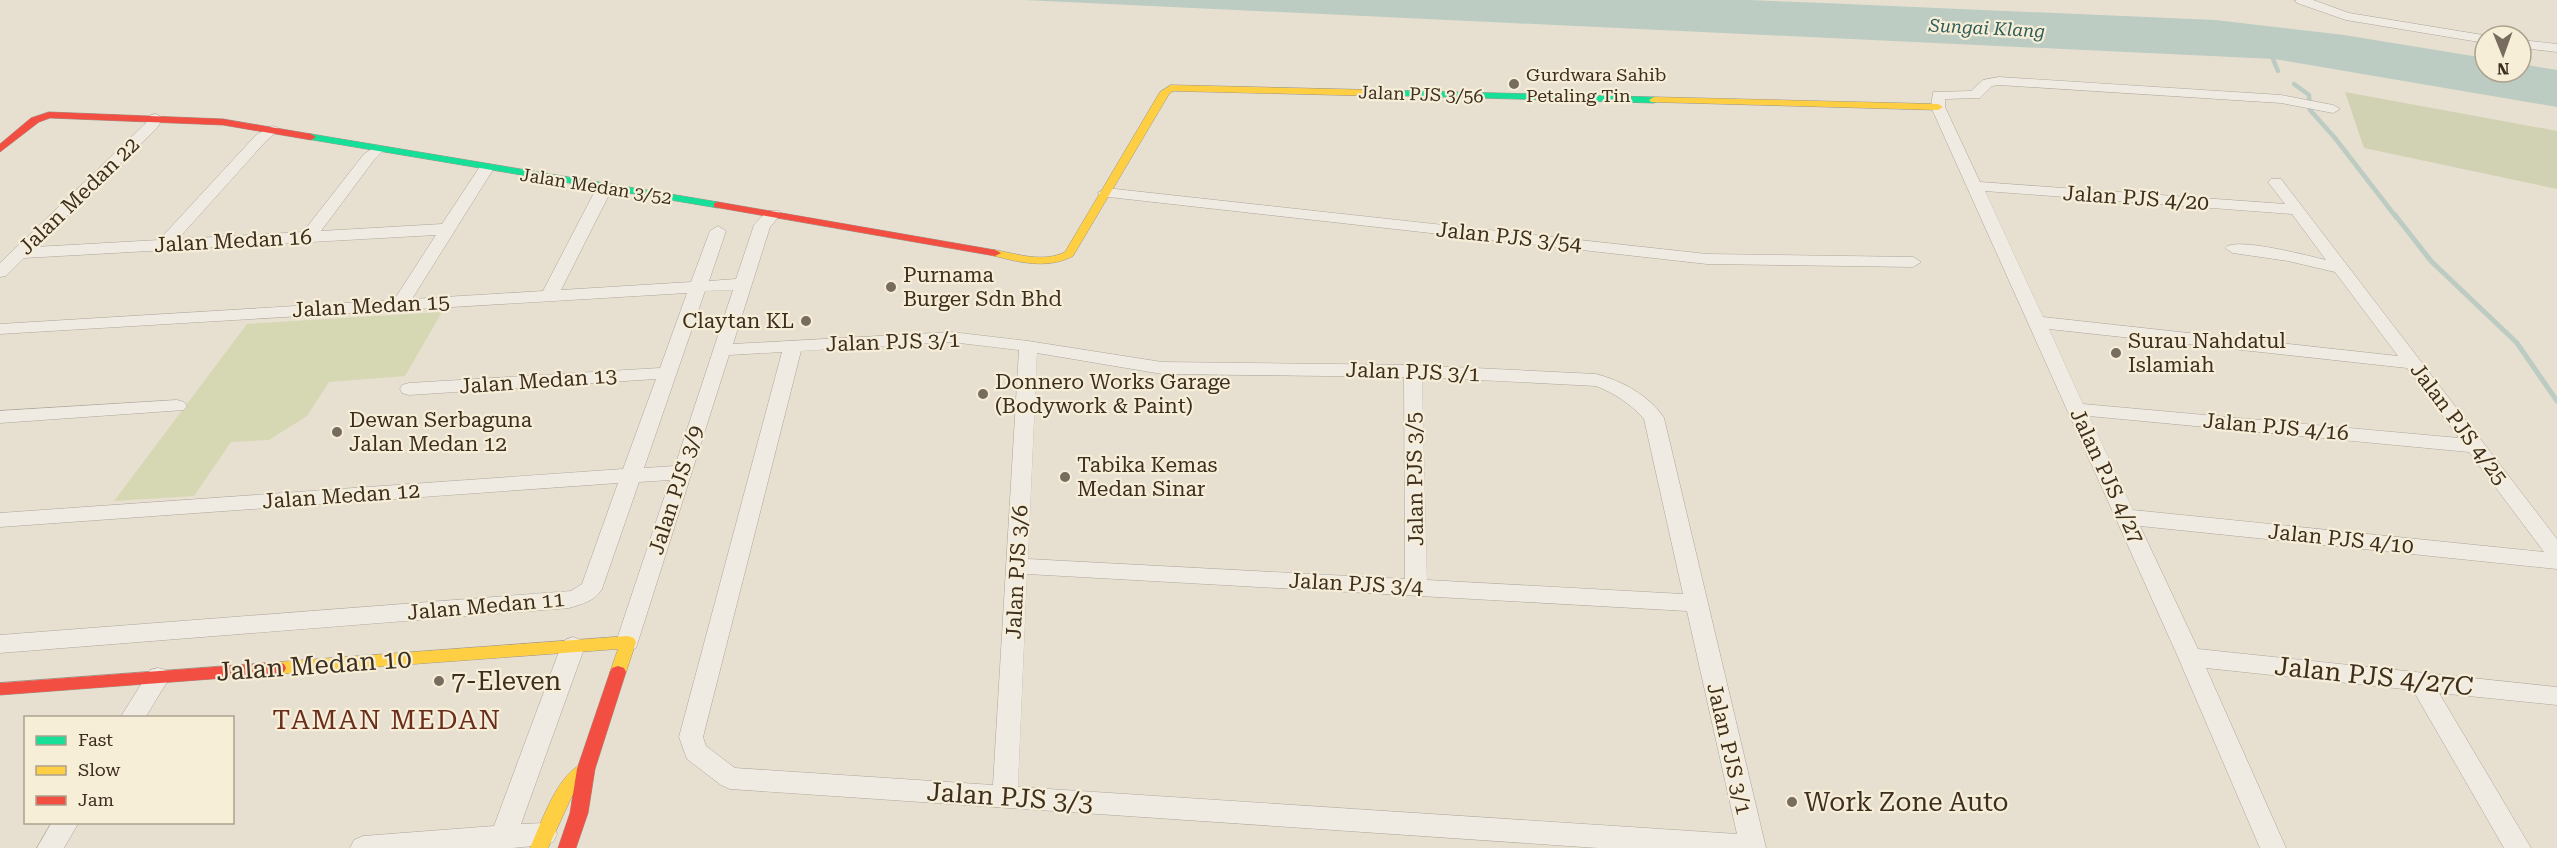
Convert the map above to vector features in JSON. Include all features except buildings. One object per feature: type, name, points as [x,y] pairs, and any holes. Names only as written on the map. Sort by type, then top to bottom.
[{"type":"street","points":[[2301,0],[2346,16],[2473,37]]},
{"type":"street","points":[[2533,45],[2557,48]]},
{"type":"street","points":[[1938,107],[1938,95],[1975,95],[1988,83],[2000,81],[2282,99],[2333,109]]},
{"type":"street","name":"Jalan PJS 3/56","points":[[1106,193],[1165,92],[1171,88],[1938,107]]},
{"type":"street","name":"Jalan PJS 4/27","points":[[1938,107],[2190,657],[2273,848]]},
{"type":"street","name":"Jalan Medan 3/52","points":[[0,149],[35,120],[49,115],[223,122],[1049,262],[1060,260],[1069,254],[1106,193]]},
{"type":"street","name":"Jalan Medan 22","points":[[0,272],[152,125],[156,118]]},
{"type":"street","points":[[164,245],[261,138],[272,130]]},
{"type":"street","points":[[308,237],[369,157],[378,149]]},
{"type":"street","points":[[399,305],[486,168]]},
{"type":"street","points":[[2276,182],[2340,268]]},
{"type":"street","name":"Jalan PJS 4/20","points":[[1975,186],[2297,210]]},
{"type":"street","points":[[549,296],[604,187]]},
{"type":"street","name":"Jalan PJS 3/54","points":[[1106,193],[1707,259],[1913,262]]},
{"type":"street","name":"Jalan PJS 3/9","points":[[567,848],[579,813],[586,769],[720,350],[762,225],[773,214]]},
{"type":"street","name":"Jalan Medan 16","points":[[19,253],[447,229]]},
{"type":"street","name":"Jalan Medan 11","points":[[0,644],[569,600],[579,597],[591,589],[718,231]]},
{"type":"street","points":[[2233,248],[2298,258],[2340,268]]},
{"type":"street","name":"Jalan PJS 4/25","points":[[2340,268],[2557,554]]},
{"type":"street","name":"Jalan Medan 15","points":[[0,329],[742,284]]},
{"type":"street","points":[[2036,322],[2412,363]]},
{"type":"street","name":"Jalan PJS 3/1","points":[[720,350],[951,337],[1028,346],[1162,368],[1413,371],[1601,380],[1648,410],[1654,418],[1752,848]]},
{"type":"street","name":"Jalan PJS 3/3","points":[[793,345],[691,737],[696,752],[730,778],[1752,848]]},
{"type":"street","name":"Jalan PJS 3/6","points":[[1005,797],[1028,346]]},
{"type":"street","name":"Jalan PJS 3/5","points":[[1413,371],[1416,588]]},
{"type":"street","name":"Jalan Medan 13","points":[[409,389],[668,372]]},
{"type":"street","points":[[0,417],[177,406]]},
{"type":"street","name":"Jalan PJS 4/16","points":[[2076,409],[2475,446]]},
{"type":"street","name":"Jalan Medan 12","points":[[0,520],[682,472]]},
{"type":"street","name":"Jalan PJS 4/10","points":[[2126,517],[2557,561]]},
{"type":"street","name":"Jalan PJS 3/4","points":[[1017,566],[1695,603]]},
{"type":"street","name":"Jalan Medan 10","points":[[0,689],[628,642]]},
{"type":"street","points":[[501,842],[573,646]]},
{"type":"street","name":"Jalan PJS 4/27C","points":[[2190,657],[2557,696]]},
{"type":"street","points":[[133,716],[158,677]]},
{"type":"street","points":[[2420,681],[2518,848]]},
{"type":"street","name":"Jalan PJS 3/9","points":[[541,841],[566,789],[586,769]]},
{"type":"street","points":[[50,848],[65,824]]},
{"type":"street","points":[[363,848],[541,841]]},
{"type":"green space","points":[[2345,92],[2557,131],[2557,189],[2364,148]]},
{"type":"green space","points":[[442,312],[405,376],[329,382],[307,416],[269,440],[231,442],[194,496],[114,501],[247,324]]},
{"type":"water","name":"Sungai Klang","points":[[1024,0],[1749,0],[2215,20],[2344,35],[2473,56],[2473,84],[2533,84],[2533,66],[2557,70],[2557,107],[2274,59]]},
{"type":"waterway","points":[[2270,52],[2278,71]]},
{"type":"waterway","points":[[2294,84],[2309,95],[2310,110],[2335,138],[2396,217]]},
{"type":"waterway","points":[[2395,215],[2431,261],[2517,343],[2557,401]]},
{"type":"traffic: fast","points":[[1378,93],[1654,100]]},
{"type":"traffic: fast","points":[[311,137],[718,205]]},
{"type":"traffic: slow","points":[[995,253],[1043,261],[1069,254],[1165,92],[1171,88],[1378,93]]},
{"type":"traffic: slow","points":[[1654,100],[1938,107]]},
{"type":"traffic: slow","points":[[278,668],[628,642],[618,672]]},
{"type":"traffic: slow","points":[[539,848],[566,789],[586,769]]},
{"type":"traffic: jam","points":[[0,149],[35,120],[49,115],[223,122],[311,137]]},
{"type":"traffic: jam","points":[[718,205],[995,253]]},
{"type":"traffic: jam","points":[[0,689],[278,668]]},
{"type":"traffic: jam","points":[[567,848],[579,813],[586,769],[618,672]]},
{"type":"place","name":"Gurdwara Sahib Petaling Tin","points":[[1514,84]]},
{"type":"place","name":"Purnama Burger Sdn Bhd","points":[[891,287]]},
{"type":"place","name":"Claytan KL","points":[[806,321]]},
{"type":"place","name":"Surau Nahdatul Islamiah","points":[[2116,353]]},
{"type":"place","name":"Donnero Works Garage (Bodywork & Paint)","points":[[983,394]]},
{"type":"place","name":"Dewan Serbaguna Jalan Medan 12","points":[[337,432]]},
{"type":"place","name":"Tabika Kemas Medan Sinar","points":[[1065,477]]},
{"type":"place","name":"7-Eleven","points":[[439,681]]},
{"type":"place","name":"Work Zone Auto","points":[[1792,802]]},
{"type":"district","name":"TAMAN MEDAN","points":[[387,720]]}]
